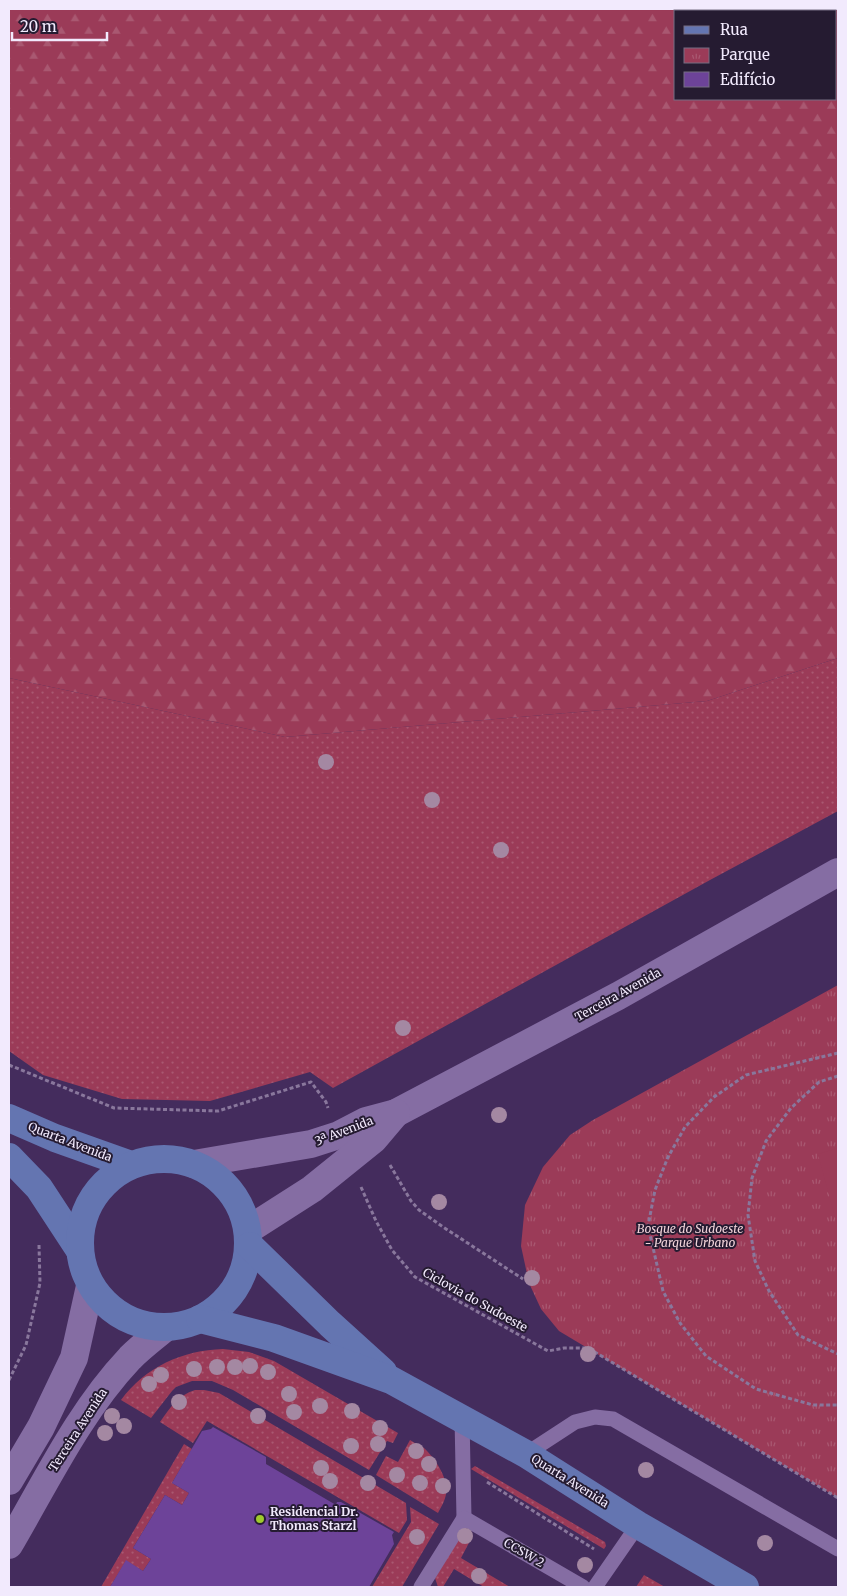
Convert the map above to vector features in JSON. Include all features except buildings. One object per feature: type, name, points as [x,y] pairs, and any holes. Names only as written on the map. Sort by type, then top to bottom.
[{"type":"main road","name":"Quarta Avenida","points":[[9,1118],[55,1138],[131,1165]]},
{"type":"main road","points":[[9,1157],[39,1188],[79,1249]]},
{"type":"main road","points":[[174,1159],[194,1164],[219,1179],[238,1202],[249,1238],[238,1283],[222,1304],[200,1319],[175,1327],[165,1328],[127,1320],[106,1306],[90,1286],[83,1269],[79,1249],[81,1223],[92,1199],[109,1179],[131,1165],[152,1160],[174,1159]]},
{"type":"main road","name":"Quarta Avenida","points":[[249,1238],[330,1324],[392,1380]]},
{"type":"main road","name":"Quarta Avenida","points":[[200,1319],[274,1338],[392,1380],[526,1454],[638,1525],[745,1587]]},
{"type":"street","name":"Terceira Avenida","points":[[396,1113],[618,996],[838,872]]},
{"type":"street","name":"3ª Avenida","points":[[194,1164],[311,1144],[344,1147],[374,1139],[396,1113]]},
{"type":"street","name":"3ª Avenida","points":[[249,1238],[312,1189],[366,1121],[396,1113]]},
{"type":"street","points":[[9,1481],[42,1427],[74,1358],[90,1286]]},
{"type":"street","name":"Terceira Avenida","points":[[9,1545],[72,1435],[101,1393],[131,1358],[165,1328]]},
{"type":"lane","points":[[526,1454],[575,1422],[595,1417],[613,1419],[838,1550]]},
{"type":"lane","points":[[421,1587],[464,1518],[462,1418]]},
{"type":"lane","name":"CCSW 2","points":[[464,1518],[583,1587]]},
{"type":"lane","points":[[595,1587],[638,1525]]},
{"type":"path","points":[[838,1052],[746,1075],[714,1097],[685,1127],[668,1157],[655,1190],[648,1226],[662,1291],[680,1323],[706,1356],[756,1389],[813,1405],[838,1405]]},
{"type":"path","name":"Ciclovia do Sudoeste","points":[[9,1066],[114,1108],[218,1110],[311,1082],[326,1102],[376,1221],[392,1250],[415,1277],[548,1351],[564,1348],[588,1348],[838,1498]]},
{"type":"path","points":[[838,1076],[819,1082],[791,1108],[766,1140],[752,1178],[748,1215],[755,1261],[769,1291],[798,1335],[838,1354]]},
{"type":"path","points":[[374,1139],[411,1201],[419,1210],[523,1279]]},
{"type":"path","points":[[9,1380],[26,1345],[40,1283],[39,1237]]},
{"type":"path","points":[[463,1467],[614,1560]]},
{"type":"green space","points":[[9,9],[838,9],[838,658],[707,701],[285,737],[9,678]]},
{"type":"green space","points":[[838,658],[838,811],[333,1088],[310,1072],[210,1101],[122,1099],[43,1075],[9,1051],[9,678],[285,737],[707,701]]},
{"type":"green space","name":"Bosque do Sudoeste - Parque Urbano","points":[[838,985],[838,1498],[559,1331],[541,1309],[529,1283],[521,1246],[525,1205],[543,1167],[570,1135],[593,1120]]},
{"type":"green space","points":[[838,1148],[838,1228],[818,1154]]},
{"type":"green space","points":[[223,1349],[249,1352],[274,1361],[398,1433],[393,1443],[387,1441],[369,1470],[233,1390],[212,1381],[192,1381],[176,1387],[151,1418],[121,1400],[141,1378],[166,1362],[194,1353]]},
{"type":"green space","points":[[195,1390],[219,1393],[406,1503],[407,1520],[399,1533],[207,1421],[193,1443],[160,1422],[179,1399]]},
{"type":"green space","points":[[410,1440],[428,1452],[437,1463],[443,1475],[446,1494],[438,1513],[376,1475],[386,1456],[398,1462]]},
{"type":"green space","points":[[184,1444],[192,1449],[172,1483],[189,1493],[182,1505],[165,1495],[133,1548],[151,1559],[143,1571],[126,1561],[110,1587],[101,1587]]},
{"type":"green space","points":[[475,1466],[605,1542],[606,1546],[604,1549],[471,1469]]},
{"type":"green space","points":[[410,1507],[439,1524],[402,1587],[372,1587],[411,1522]]},
{"type":"green space","points":[[468,1535],[472,1537],[461,1558],[510,1587],[484,1587],[454,1569],[443,1587],[438,1587],[435,1578],[459,1538]]},
{"type":"green space","points":[[644,1575],[665,1587],[636,1587]]},
{"type":"place","name":"Residencial Dr. Thomas Starzl","points":[[260,1519]]}]
